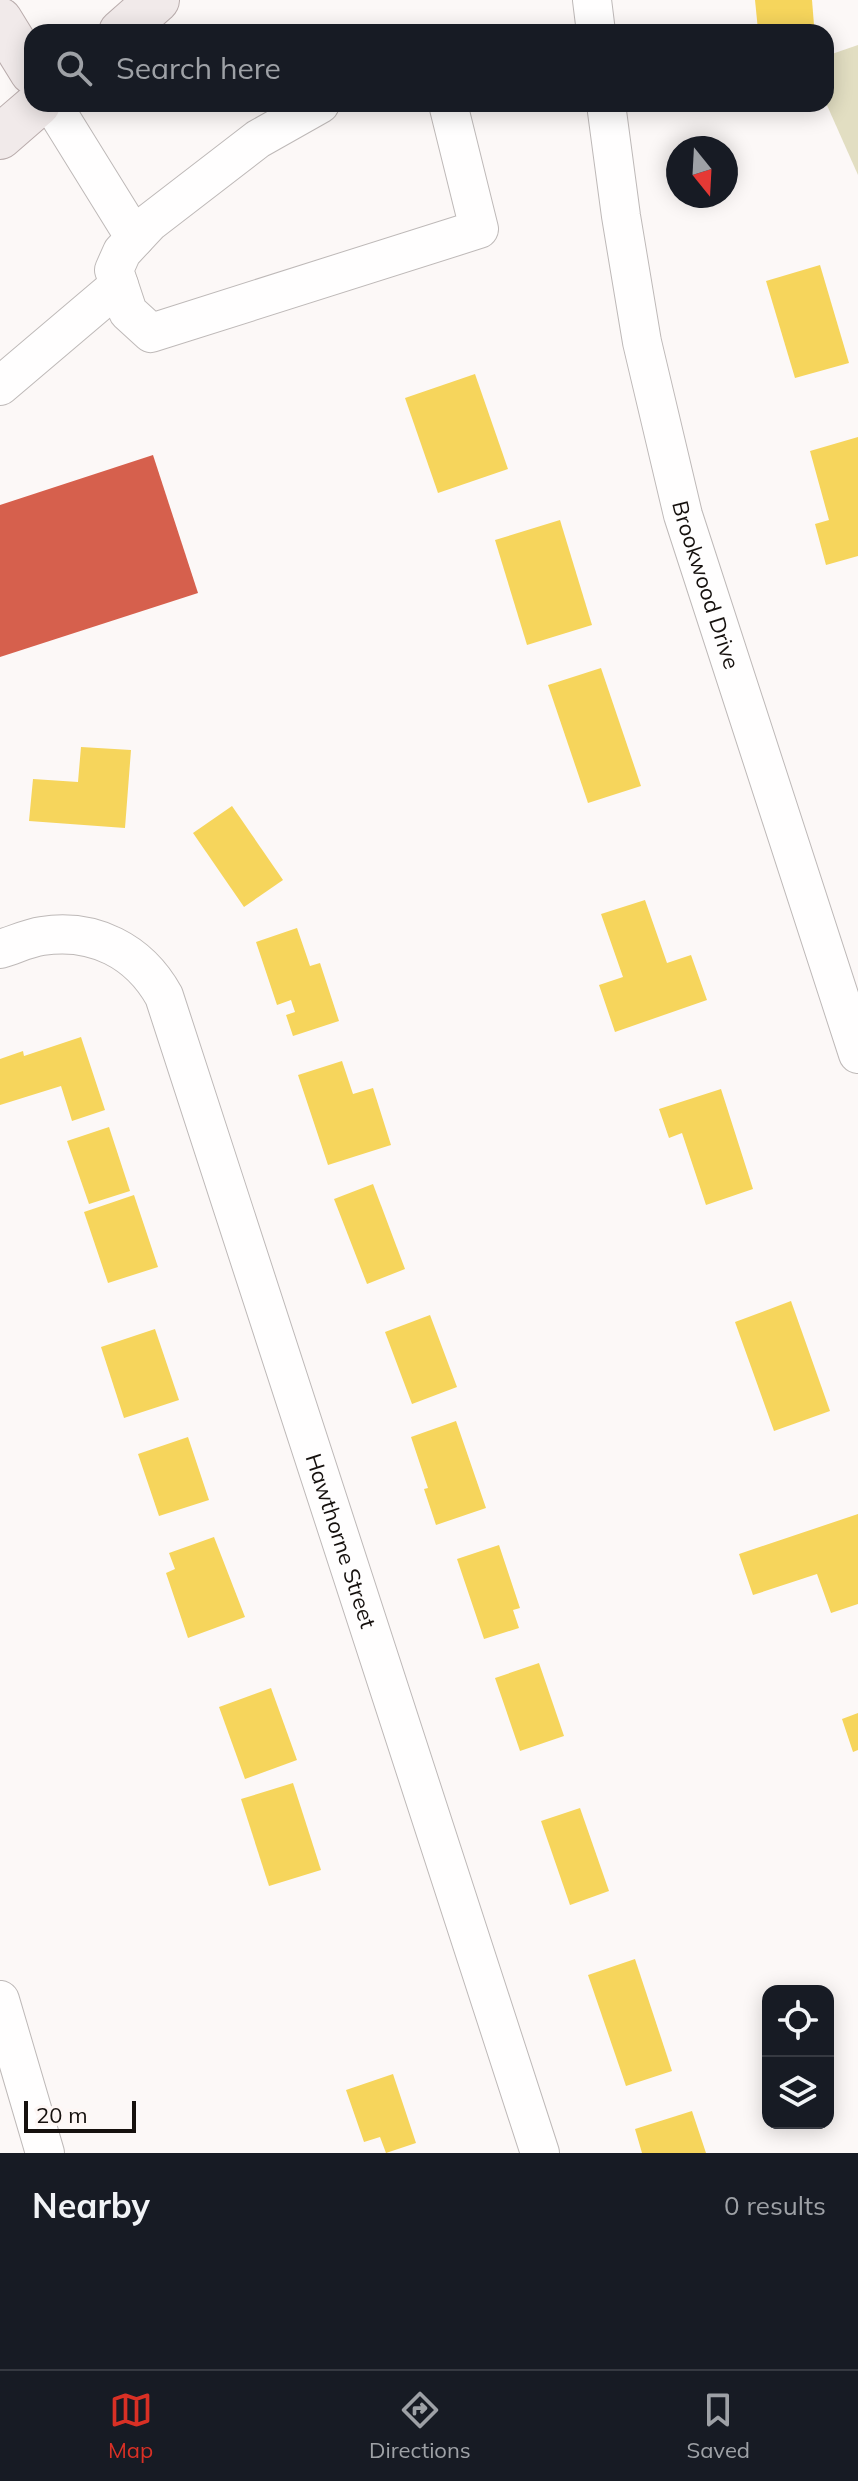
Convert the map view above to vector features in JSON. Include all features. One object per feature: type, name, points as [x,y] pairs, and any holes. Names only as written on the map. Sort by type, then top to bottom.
[{"type":"main road","points":[[17,0],[0,17],[24,58]]},
{"type":"main road","points":[[130,24],[157,0]]},
{"type":"main road","points":[[0,137],[29,112]]},
{"type":"street","points":[[592,0],[595,24]]},
{"type":"street","points":[[57,112],[135,238]]},
{"type":"street","points":[[306,112],[258,139],[149,223],[122,252],[114,270],[128,312],[151,333],[479,229],[450,112]]},
{"type":"street","name":"Brookwood Drive","points":[[607,112],[642,342],[683,515],[858,1054]]},
{"type":"street","points":[[0,386],[119,285]]},
{"type":"street","name":"Hawthorne Street","points":[[0,949],[42,936],[84,935],[115,944],[153,977],[164,996],[540,2153]]},
{"type":"street","points":[[0,2000],[45,2153]]},
{"type":"shaded area","points":[[858,45],[858,175],[830,112],[834,112],[834,53]]},
{"type":"building: Homes","points":[[755,0],[812,0],[814,24],[757,24]]},
{"type":"building: Homes","points":[[820,265],[849,363],[795,378],[766,281]]},
{"type":"building: Homes","points":[[475,374],[508,469],[438,493],[405,398]]},
{"type":"building: Homes","points":[[858,437],[858,556],[826,565],[815,524],[829,520],[810,451]]},
{"type":"building: Homes","points":[[560,520],[592,625],[527,645],[495,540]]},
{"type":"building: Homes","points":[[601,668],[641,786],[588,803],[548,685]]},
{"type":"building: Homes","points":[[81,747],[131,750],[125,828],[29,821],[33,779],[78,782]]},
{"type":"building: Homes","points":[[232,806],[283,880],[244,907],[193,833]]},
{"type":"building: Homes","points":[[645,900],[667,963],[691,955],[707,1000],[615,1032],[599,985],[623,977],[601,914]]},
{"type":"building: Homes","points":[[297,928],[310,966],[320,963],[339,1021],[293,1036],[286,1015],[295,1012],[291,1000],[277,1005],[256,942]]},
{"type":"building: Homes","points":[[81,1037],[105,1110],[72,1121],[61,1086],[0,1105],[0,1059],[23,1051],[24,1056]]},
{"type":"building: Homes","points":[[342,1061],[353,1094],[373,1088],[391,1145],[328,1165],[298,1075]]},
{"type":"building: Homes","points":[[721,1089],[753,1189],[706,1205],[682,1133],[669,1138],[659,1109]]},
{"type":"building: Homes","points":[[109,1127],[130,1191],[89,1204],[67,1141]]},
{"type":"building: Homes","points":[[373,1184],[405,1269],[367,1284],[334,1199]]},
{"type":"building: Homes","points":[[134,1195],[158,1267],[108,1283],[84,1212]]},
{"type":"building: Homes","points":[[791,1301],[830,1411],[774,1431],[735,1322]]},
{"type":"building: Homes","points":[[430,1315],[457,1387],[412,1404],[385,1332]]},
{"type":"building: Homes","points":[[155,1329],[179,1400],[124,1418],[101,1347]]},
{"type":"building: Homes","points":[[456,1421],[486,1508],[436,1525],[424,1489],[428,1488],[411,1437]]},
{"type":"building: Homes","points":[[188,1437],[209,1500],[159,1516],[138,1454]]},
{"type":"building: Homes","points":[[858,1514],[858,1604],[831,1613],[817,1574],[753,1595],[739,1554]]},
{"type":"building: Homes","points":[[214,1537],[245,1617],[188,1638],[166,1573],[175,1569],[169,1553]]},
{"type":"building: Homes","points":[[499,1545],[520,1608],[513,1610],[519,1628],[484,1639],[457,1559]]},
{"type":"building: Homes","points":[[539,1663],[564,1736],[520,1751],[495,1678]]},
{"type":"building: Homes","points":[[271,1688],[297,1760],[245,1779],[219,1707]]},
{"type":"building: Homes","points":[[858,1713],[858,1750],[853,1752],[842,1719]]},
{"type":"building: Homes","points":[[293,1783],[321,1870],[269,1886],[241,1799]]},
{"type":"building: Homes","points":[[580,1808],[609,1891],[570,1905],[541,1821]]},
{"type":"building: Homes","points":[[635,1959],[672,2071],[626,2086],[588,1975]]},
{"type":"building: Homes","points":[[393,2074],[416,2143],[386,2153],[380,2137],[364,2142],[346,2090]]},
{"type":"building: Homes","points":[[692,2111],[706,2153],[642,2153],[635,2129]]},
{"type":"building: Shops","points":[[153,455],[198,593],[0,657],[0,505]]}]
